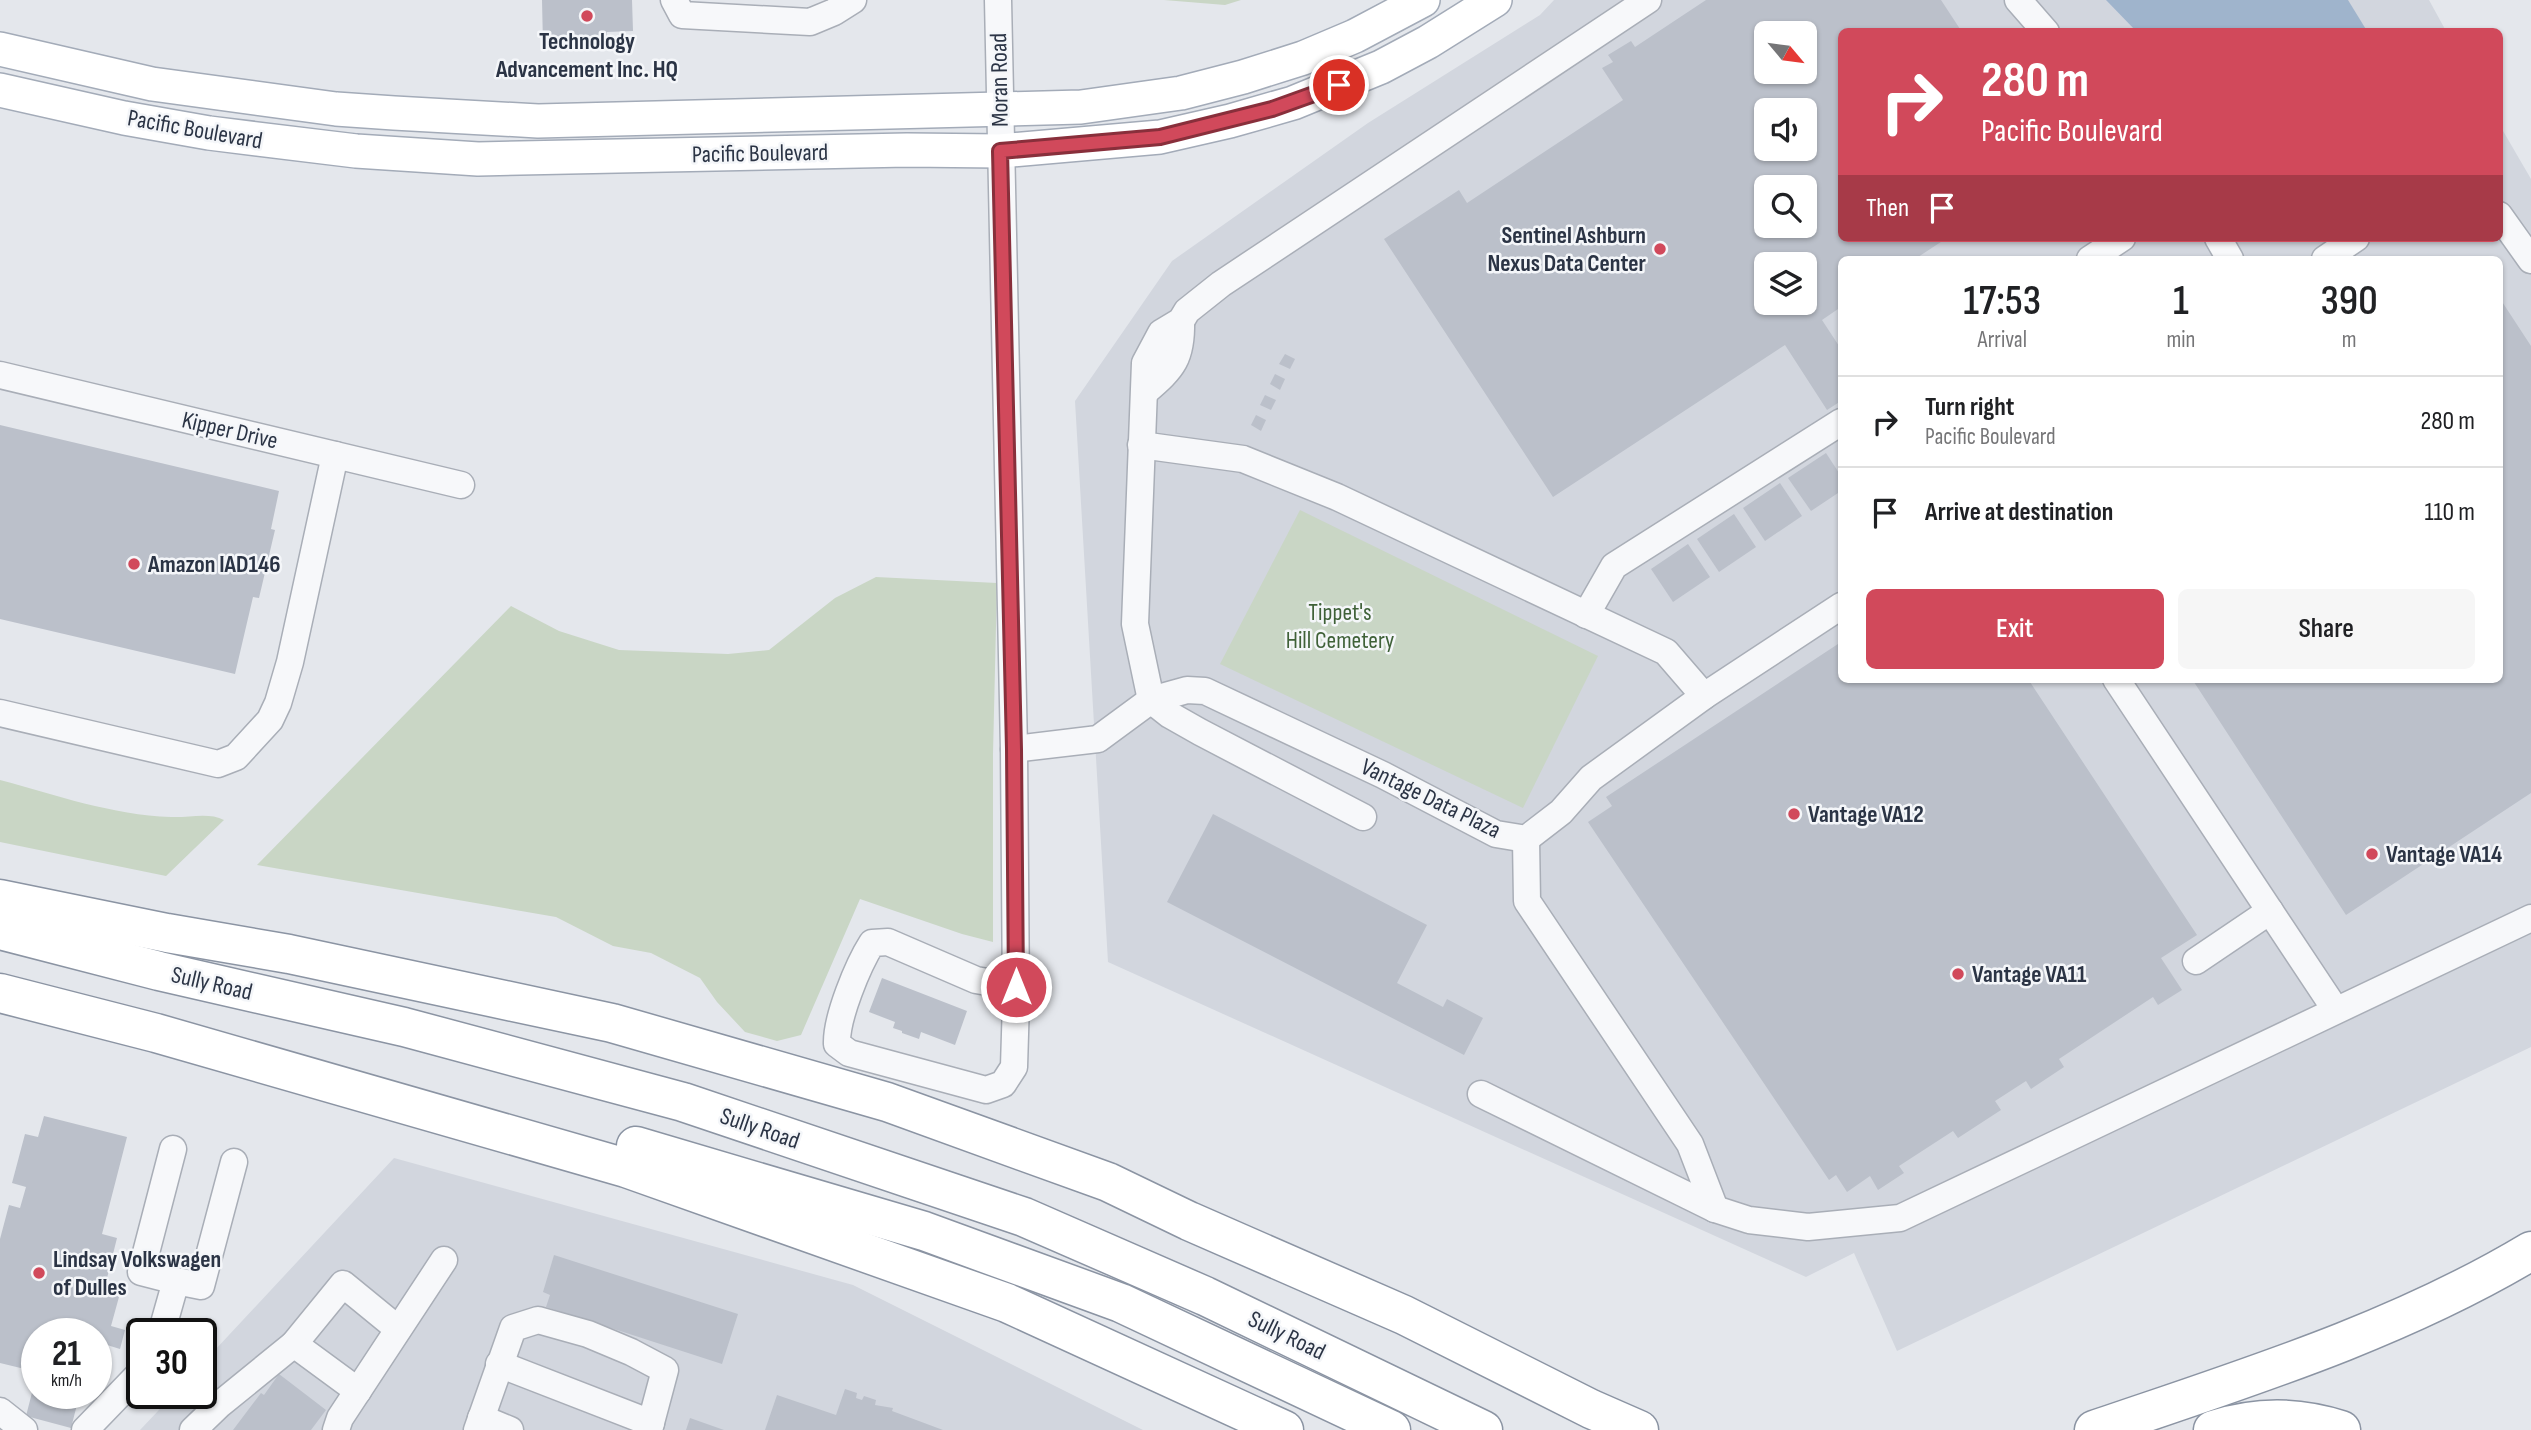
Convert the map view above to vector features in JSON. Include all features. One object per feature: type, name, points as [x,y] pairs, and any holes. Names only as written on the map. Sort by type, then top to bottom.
[{"type":"highway","points":[[0,899],[167,933],[289,954],[599,1020],[749,1060],[887,1101],[1108,1182],[1189,1221],[1404,1315],[1591,1409],[1639,1430]]},
{"type":"highway","name":"Sully Road","points":[[0,930],[159,971],[404,1027],[696,1107],[1024,1217],[1205,1296],[1483,1430]]},
{"type":"highway","points":[[0,993],[156,1033],[626,1168],[1007,1303],[1284,1430]]},
{"type":"highway","points":[[519,1136],[607,1137],[923,1231],[1121,1303],[1391,1430]]},
{"type":"highway","points":[[2094,1430],[2311,1354],[2425,1308],[2531,1251]]},
{"type":"highway","points":[[1404,1315],[1603,1430]]},
{"type":"highway","points":[[2213,1430],[2243,1421],[2270,1418],[2307,1421],[2341,1430]]},
{"type":"main road","name":"Pacific Boulevard","points":[[0,49],[152,84],[229,96],[382,113],[538,121],[1081,107],[1181,93],[1243,77],[1303,58],[1355,36],[1423,0]]},
{"type":"main road","name":"Pacific Boulevard","points":[[0,90],[99,113],[209,133],[356,151],[478,159],[907,150],[1000,151],[1160,137],[1293,103],[1381,67],[1495,0]]},
{"type":"street","points":[[674,0],[682,15],[730,9],[779,10],[810,22],[853,0]]},
{"type":"street","name":"Moran Road","points":[[998,0],[1014,749],[1016,994],[1014,1067],[1003,1084],[986,1090],[849,1053],[837,1044],[836,1030],[863,957],[872,943],[888,942],[1016,994]]},
{"type":"street","points":[[1363,817],[1200,732],[1170,715],[1151,700],[1135,624],[1145,363],[1161,333],[1181,321],[1187,311],[1221,284],[1648,0]]},
{"type":"street","points":[[2018,0],[2042,28]]},
{"type":"street","points":[[2503,221],[2531,260]]},
{"type":"street","points":[[2095,256],[2116,242]]},
{"type":"street","points":[[2329,256],[2350,242]]},
{"type":"street","name":"Kipper Drive","points":[[0,375],[461,485]]},
{"type":"street","points":[[1586,614],[1614,566],[1838,424]]},
{"type":"street","points":[[1141,445],[1243,459],[1337,497],[1665,652],[1704,696]]},
{"type":"street","points":[[0,713],[218,764],[236,757],[270,720],[278,703],[290,663],[335,455]]},
{"type":"street","name":"Vantage Data Plaza","points":[[1014,749],[1098,739],[1151,700],[1187,690],[1205,691],[1383,775],[1496,834],[1526,839],[1561,812],[1591,778],[1704,696],[1838,608]]},
{"type":"street","points":[[2119,683],[2334,1009]]},
{"type":"street","points":[[1526,839],[1527,901],[1690,1144],[1715,1209]]},
{"type":"street","points":[[2196,961],[2270,911]]},
{"type":"street","points":[[1480,1094],[1715,1209],[1749,1220],[1808,1227],[1900,1218],[2334,1009],[2531,918]]},
{"type":"street","points":[[173,1149],[141,1272],[201,1286],[234,1162]]},
{"type":"street","points":[[336,1430],[340,1418],[444,1259]]},
{"type":"street","points":[[165,1318],[176,1280]]},
{"type":"street","points":[[193,1430],[219,1405],[294,1344],[343,1284],[398,1329]]},
{"type":"street","points":[[499,1364],[650,1426],[665,1370],[588,1334],[538,1320],[513,1328],[499,1364],[479,1424],[510,1430]]},
{"type":"street","points":[[294,1344],[358,1391]]},
{"type":"street","points":[[85,1430],[126,1388]]},
{"type":"street","points":[[0,1411],[24,1430]]},
{"type":"shaded area","points":[[1554,0],[2429,0],[2444,28],[1838,28],[1838,242],[2503,242],[2503,131],[2531,179],[2531,1047],[1897,1351],[1854,1253],[1806,1277],[1108,962],[1075,401],[1172,261],[1368,123],[1540,15]]},
{"type":"shaded area","points":[[394,1158],[853,1285],[1143,1430],[140,1430],[160,1409],[217,1409],[217,1348]]},
{"type":"green space","points":[[1164,0],[1241,0],[1225,5]]},
{"type":"green space","name":"Tippet's Hill Cemetery","points":[[1300,510],[1598,656],[1523,808],[1220,664]]},
{"type":"green space","points":[[876,577],[997,583],[993,942],[860,899],[801,1035],[777,1041],[745,1032],[717,1002],[700,978],[651,953],[613,946],[556,917],[257,865],[511,606],[559,631],[619,650],[728,654],[769,650],[835,598]]},
{"type":"green space","points":[[0,780],[127,812],[171,817],[212,816],[224,820],[166,876],[0,842]]},
{"type":"water","points":[[2106,0],[2348,0],[2365,28],[2133,28]]},
{"type":"building","name":"Technology Advancement Inc. HQ","points":[[542,0],[632,0],[633,31],[607,32],[606,44],[543,45]]},
{"type":"building","name":"Sentinel Ashburn Nexus Data Center","points":[[1706,0],[1941,0],[1959,28],[1838,28],[1838,242],[1941,242],[1920,256],[1838,256],[1838,309],[1822,320],[1838,344],[1838,403],[1827,410],[1785,345],[1553,497],[1384,239],[1459,190],[1467,203],[1623,100],[1602,68],[1613,62],[1608,55],[1631,41],[1635,47]]},
{"type":"building","name":"Vantage VA14","points":[[2503,303],[2531,346],[2531,793],[2346,915],[2195,683],[2503,683]]},
{"type":"building","points":[[1285,354],[1295,359],[1290,369],[1279,364]]},
{"type":"building","points":[[1275,374],[1285,379],[1280,390],[1270,384]]},
{"type":"building","points":[[1265,395],[1276,400],[1271,410],[1260,405]]},
{"type":"building","points":[[1256,415],[1266,420],[1261,431],[1251,425]]},
{"type":"building","name":"Amazon IAD146","points":[[0,425],[279,491],[271,529],[275,530],[259,598],[253,597],[235,674],[0,619]]},
{"type":"building","points":[[1826,453],[1838,471],[1838,493],[1811,511],[1788,478]]},
{"type":"building","points":[[1780,483],[1802,516],[1765,541],[1743,508]]},
{"type":"building","points":[[1734,514],[1756,547],[1719,572],[1697,539]]},
{"type":"building","points":[[1688,544],[1710,577],[1673,602],[1651,569]]},
{"type":"building","points":[[1838,644],[1838,683],[2031,683],[2197,935],[2161,958],[2182,990],[2158,1005],[2153,997],[2059,1059],[2064,1067],[2031,1089],[2026,1081],[1995,1101],[2001,1110],[1958,1138],[1953,1131],[1899,1166],[1904,1173],[1878,1190],[1870,1176],[1847,1192],[1836,1175],[1829,1180],[1588,822],[1612,806],[1606,797]]},
{"type":"building","points":[[1213,814],[1427,925],[1397,983],[1443,1007],[1447,999],[1483,1018],[1464,1055],[1167,902]]},
{"type":"building","points":[[882,978],[967,1011],[955,1045],[921,1032],[919,1039],[902,1033],[893,1028],[895,1022],[869,1012]]},
{"type":"building","points":[[44,1116],[127,1137],[102,1234],[117,1238],[106,1282],[122,1286],[112,1322],[112,1318],[21,1318],[21,1368],[0,1363],[0,1239],[9,1205],[20,1208],[26,1187],[12,1183],[25,1134],[38,1137]]},
{"type":"building","points":[[554,1255],[738,1314],[722,1364],[546,1307],[550,1295],[543,1292]]},
{"type":"building","points":[[112,1326],[125,1330],[120,1349],[112,1347]]},
{"type":"building","points":[[279,1374],[326,1410],[311,1430],[233,1430],[261,1393],[264,1395]]},
{"type":"building","points":[[845,1389],[857,1393],[856,1398],[862,1400],[864,1396],[876,1400],[875,1405],[893,1408],[892,1411],[943,1430],[765,1430],[777,1395],[836,1415]]},
{"type":"building","points":[[28,1409],[76,1409],[71,1428],[26,1416]]},
{"type":"building","points":[[690,1418],[724,1430],[686,1430]]},
{"type":"place","name":"Technology Advancement Inc. HQ","points":[[587,16]]},
{"type":"place","name":"Sentinel Ashburn Nexus Data Center","points":[[1660,249]]},
{"type":"place","name":"Amazon IAD146","points":[[134,564]]},
{"type":"place","name":"Vantage VA12","points":[[1794,814]]},
{"type":"place","name":"Vantage VA14","points":[[2372,854]]},
{"type":"place","name":"Vantage VA11","points":[[1958,974]]},
{"type":"place","name":"Lindsay Volkswagen of Dulles","points":[[39,1273]]},
{"type":"route","points":[[1016,987],[1014,749],[1000,151],[1160,137],[1293,103],[1339,85]]}]
